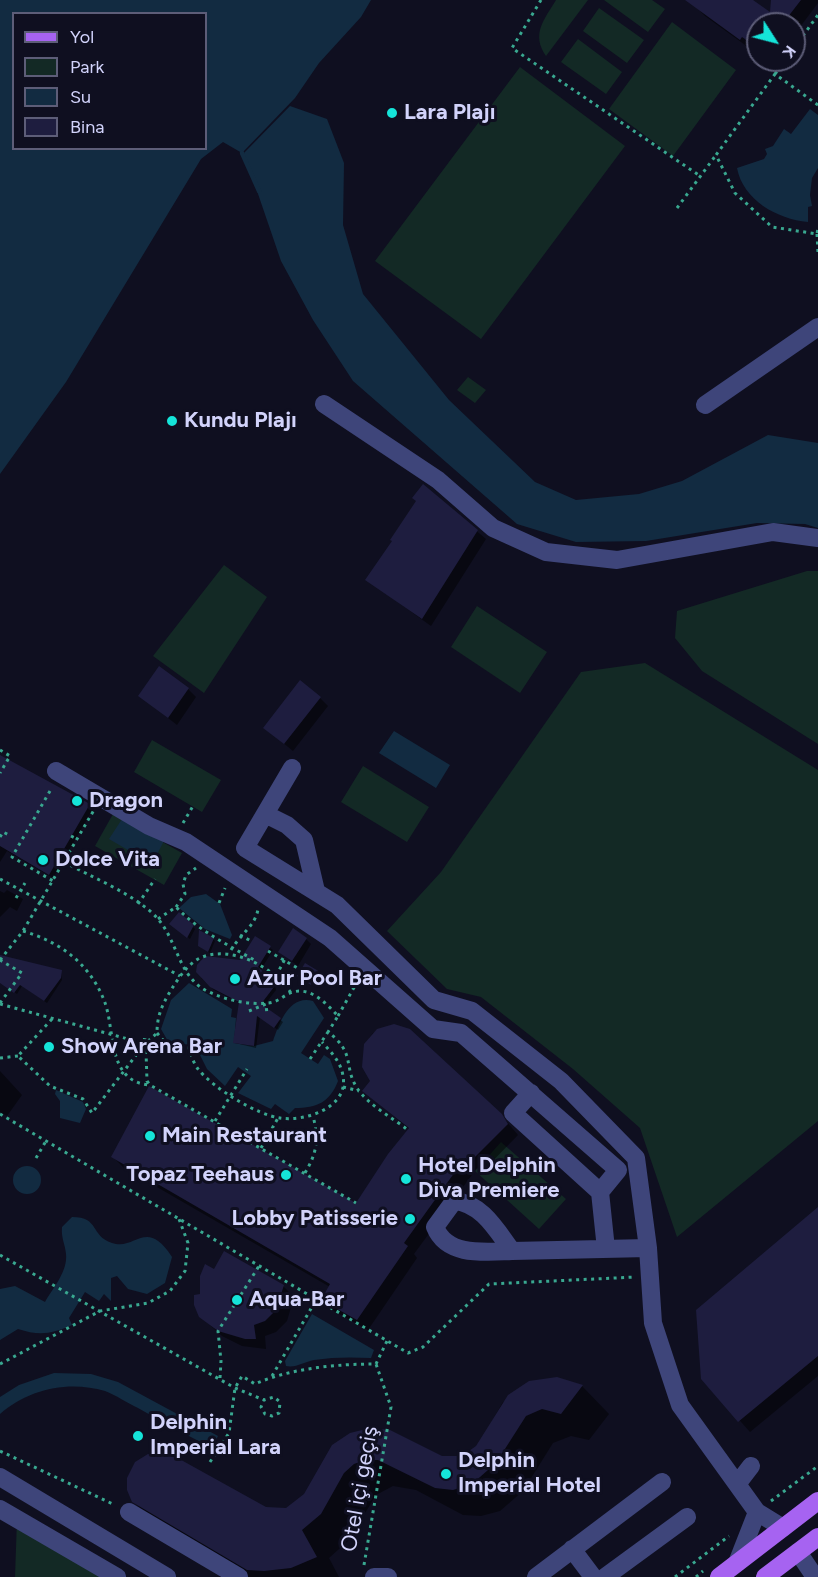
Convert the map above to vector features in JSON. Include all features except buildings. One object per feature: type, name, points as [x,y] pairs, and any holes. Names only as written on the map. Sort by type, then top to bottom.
[{"type":"main road","points":[[718,1577],[818,1501]]},
{"type":"main road","points":[[765,1577],[818,1536]]},
{"type":"street","points":[[705,405],[818,327]]},
{"type":"street","points":[[324,404],[438,480],[494,528],[546,552],[616,560],[773,531],[818,538]]},
{"type":"street","points":[[292,768],[245,848],[337,905],[434,1000],[472,1011],[561,1081],[636,1158],[648,1248],[653,1323],[680,1405],[757,1512],[783,1528]]},
{"type":"street","points":[[56,771],[149,826],[186,842],[330,938],[433,1029],[461,1033],[618,1170],[600,1192]]},
{"type":"street","points":[[265,814],[287,825],[304,840],[316,891]]},
{"type":"street","points":[[531,1093],[513,1113],[600,1192],[606,1249]]},
{"type":"street","points":[[512,1251],[648,1248]]},
{"type":"street","points":[[738,1483],[751,1466]]},
{"type":"street","points":[[0,1477],[167,1577]]},
{"type":"street","points":[[536,1577],[662,1482]]},
{"type":"street","points":[[0,1509],[117,1577]]},
{"type":"street","points":[[129,1512],[239,1577]]},
{"type":"street","points":[[737,1563],[757,1512]]},
{"type":"street","points":[[605,1577],[687,1517]]},
{"type":"street","points":[[572,1550],[593,1577]]},
{"type":"street","points":[[798,1552],[814,1577]]},
{"type":"street","points":[[369,1571],[388,1577]]},
{"type":"path","points":[[541,0],[512,48],[699,176]]},
{"type":"path","points":[[806,32],[818,15]]},
{"type":"path","points":[[677,207],[775,74],[817,103]]},
{"type":"path","points":[[716,155],[735,193],[772,227],[817,234]]},
{"type":"path","points":[[818,228],[818,252]]},
{"type":"path","points":[[0,750],[10,756],[0,773]]},
{"type":"path","points":[[50,791],[12,857],[53,881]]},
{"type":"path","points":[[101,798],[23,931],[0,960],[22,974],[0,1004],[112,1036],[189,1048],[198,1069],[229,1095],[278,1118],[298,1119],[313,1116],[337,1099],[343,1087],[341,1068],[321,1042]]},
{"type":"path","points":[[0,837],[3,832],[9,835]]},
{"type":"path","points":[[71,836],[77,839]]},
{"type":"path","points":[[64,862],[138,904],[158,919],[189,978],[207,991],[231,1000],[266,1004]]},
{"type":"path","points":[[158,919],[176,907],[185,894],[183,884],[186,874],[200,868]]},
{"type":"path","points":[[0,879],[180,976]]},
{"type":"path","points":[[138,904],[155,879]]},
{"type":"path","points":[[220,880],[234,888]]},
{"type":"path","points":[[16,898],[25,883]]},
{"type":"path","points":[[219,903],[224,892]]},
{"type":"path","points":[[231,950],[240,935],[255,920],[258,904]]},
{"type":"path","points":[[176,907],[195,925],[228,944],[231,950],[256,961],[255,963]]},
{"type":"path","points":[[23,931],[46,938],[81,963],[104,1000],[114,1055],[122,1072],[136,1084],[150,1085],[356,1203]]},
{"type":"path","points":[[240,935],[251,942]]},
{"type":"path","points":[[268,951],[301,970]]},
{"type":"path","points":[[150,1085],[147,1081],[146,1051],[157,1033],[157,1018],[185,969],[208,955],[225,955],[255,963],[276,975],[291,993]]},
{"type":"path","points":[[276,975],[285,959]]},
{"type":"path","points":[[310,1059],[338,1016],[347,995],[366,970]]},
{"type":"path","points":[[249,1011],[291,993],[310,992],[324,1001],[338,1016]]},
{"type":"path","points":[[266,1004],[267,1015]]},
{"type":"path","points":[[0,1058],[18,1056],[52,1019]]},
{"type":"path","points":[[328,1032],[348,1053],[353,1080],[359,1091],[408,1130]]},
{"type":"path","points":[[157,1033],[167,1045]]},
{"type":"path","points":[[18,1056],[50,1086],[83,1099],[92,1113],[122,1072],[131,1065],[140,1050],[139,1042]]},
{"type":"path","points":[[140,1050],[146,1051]]},
{"type":"path","points":[[214,1122],[247,1069]]},
{"type":"path","points":[[343,1087],[359,1091]]},
{"type":"path","points":[[0,1114],[408,1353],[423,1347],[489,1284],[650,1276]]},
{"type":"path","points":[[305,1173],[316,1154],[317,1129],[313,1116]]},
{"type":"path","points":[[261,1149],[278,1118]]},
{"type":"path","points":[[36,1158],[46,1141]]},
{"type":"path","points":[[0,1364],[100,1311],[148,1303],[170,1291],[185,1271],[188,1243],[179,1219]]},
{"type":"path","points":[[0,1255],[235,1388],[264,1400]]},
{"type":"path","points":[[220,1378],[222,1361],[218,1331],[259,1266]]},
{"type":"path","points":[[271,1377],[316,1300]]},
{"type":"path","points":[[210,1462],[228,1433],[235,1388],[242,1376],[255,1384],[271,1377],[345,1364],[376,1364],[387,1341]]},
{"type":"path","name":"Otel içi geçiş","points":[[369,1571],[391,1407],[376,1364]]},
{"type":"path","points":[[270,1396],[278,1399],[281,1406],[279,1413],[272,1416],[265,1414],[261,1407],[264,1400],[270,1396]]},
{"type":"path","points":[[0,1451],[129,1512]]},
{"type":"green space","points":[[556,0],[588,0],[546,56],[539,34]]},
{"type":"green space","points":[[604,0],[652,0],[665,9],[648,32]]},
{"type":"green space","points":[[599,8],[644,40],[627,63],[583,31]]},
{"type":"green space","points":[[672,22],[736,70],[673,156],[609,109]]},
{"type":"green space","points":[[578,39],[622,72],[606,94],[561,62]]},
{"type":"green space","points":[[520,67],[625,146],[481,339],[375,261]]},
{"type":"green space","points":[[468,377],[486,390],[475,403],[457,390]]},
{"type":"green space","points":[[224,565],[267,597],[204,693],[153,656]]},
{"type":"green space","points":[[807,571],[818,571],[818,744],[702,671],[675,638],[677,611]]},
{"type":"green space","points":[[477,606],[547,652],[520,693],[451,647]]},
{"type":"green space","points":[[645,663],[818,770],[818,1121],[677,1237],[640,1128],[573,1069],[481,997],[447,989],[387,931],[441,872],[581,672]]},
{"type":"green space","points":[[152,740],[221,780],[202,812],[134,772]]},
{"type":"green space","points":[[363,766],[429,807],[407,842],[341,802]]},
{"type":"green space","points":[[113,814],[182,853],[164,885],[95,846]]},
{"type":"green space","points":[[501,1142],[566,1199],[539,1229],[475,1171]]},
{"type":"green space","points":[[17,1519],[114,1577],[15,1577]]},
{"type":"water","points":[[0,0],[371,0],[361,17],[319,63],[295,98],[242,153],[223,142],[201,159],[66,382],[0,474]]},
{"type":"water","points":[[290,106],[327,119],[344,163],[343,225],[363,294],[449,400],[535,482],[576,500],[639,494],[682,481],[768,435],[818,443],[818,528],[805,524],[757,523],[646,541],[576,542],[517,524],[353,381],[313,320],[281,261],[244,153]]},
{"type":"water","points":[[810,109],[818,115],[818,168],[812,178],[810,195],[812,206],[808,207],[808,222],[785,217],[763,206],[746,190],[737,168],[764,159],[767,154],[765,149],[773,146],[784,129],[791,134]]},
{"type":"water","points":[[394,731],[450,765],[436,788],[379,753]]},
{"type":"water","points":[[124,816],[165,839],[152,864],[109,839]]},
{"type":"water","points":[[206,894],[220,904],[232,935],[230,939],[205,929],[179,908],[191,897]]},
{"type":"water","points":[[189,983],[232,1009],[231,1017],[236,1018],[234,1043],[254,1046],[273,1041],[282,1019],[291,1006],[305,1000],[313,1001],[324,1018],[301,1053],[318,1064],[324,1055],[330,1059],[338,1081],[327,1099],[310,1107],[295,1108],[289,1114],[275,1104],[271,1109],[238,1093],[251,1076],[238,1067],[225,1086],[207,1069],[195,1045],[169,1043],[161,1029],[171,1000]]},
{"type":"water","points":[[56,1090],[83,1102],[86,1109],[80,1123],[60,1118],[60,1101],[55,1094]]},
{"type":"water","points":[[27,1166],[37,1170],[41,1180],[37,1190],[27,1194],[17,1190],[13,1180],[17,1170]]},
{"type":"water","points":[[72,1217],[87,1220],[100,1236],[112,1243],[128,1243],[148,1237],[155,1239],[172,1257],[165,1283],[147,1294],[128,1289],[117,1276],[111,1278],[111,1301],[104,1294],[99,1301],[85,1292],[69,1318],[72,1325],[45,1333],[32,1333],[18,1329],[0,1340],[0,1289],[15,1286],[45,1302],[65,1267],[66,1254],[62,1227]]},
{"type":"water","points":[[312,1314],[374,1350],[371,1358],[328,1358],[286,1366],[285,1361]]},
{"type":"water","points":[[54,1373],[91,1374],[118,1382],[218,1436],[212,1448],[105,1391],[77,1386],[36,1393],[11,1405],[0,1414],[0,1397],[19,1385]]},
{"type":"waterway","points":[[242,153],[259,191]]},
{"type":"place","name":"Lara Plajı","points":[[392,113]]},
{"type":"place","name":"Kundu Plajı","points":[[172,421]]},
{"type":"place","name":"Dragon","points":[[77,801]]},
{"type":"place","name":"Dolce Vita","points":[[43,860]]},
{"type":"place","name":"Azur Pool Bar","points":[[235,979]]},
{"type":"place","name":"Show Arena Bar","points":[[49,1047]]},
{"type":"place","name":"Main Restaurant","points":[[150,1136]]},
{"type":"place","name":"Topaz Teehaus","points":[[286,1175]]},
{"type":"place","name":"Hotel Delphin Diva Premiere","points":[[406,1179]]},
{"type":"place","name":"Lobby Patisserie","points":[[410,1219]]},
{"type":"place","name":"Aqua-Bar","points":[[237,1300]]},
{"type":"place","name":"Delphin Imperial Lara","points":[[138,1436]]},
{"type":"place","name":"Delphin Imperial Hotel","points":[[446,1474]]}]
